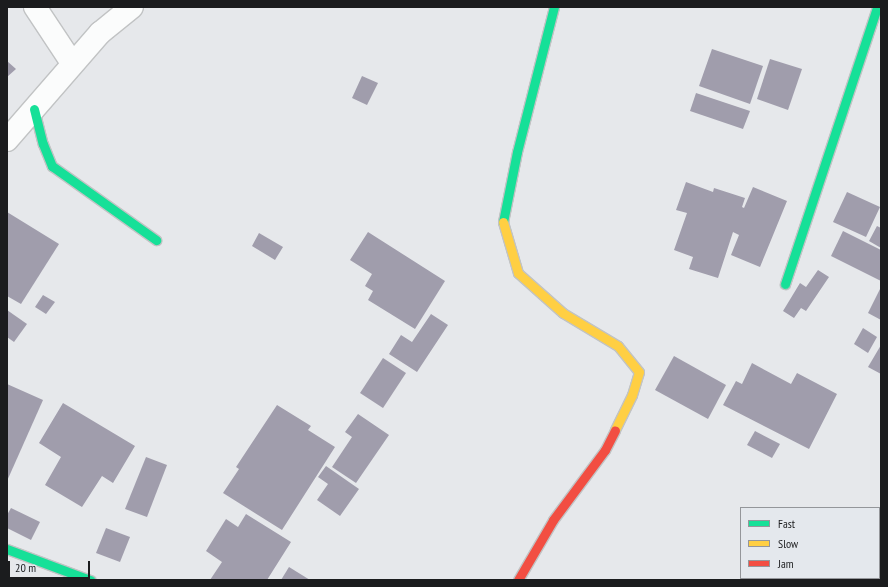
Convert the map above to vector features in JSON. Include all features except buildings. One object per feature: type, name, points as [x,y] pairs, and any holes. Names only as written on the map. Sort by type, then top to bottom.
[{"type":"street","points":[[35,7],[72,63]]},
{"type":"street","points":[[7,140],[72,63],[100,33],[132,7]]},
{"type":"street","points":[[518,580],[553,520],[605,450],[632,395],[639,372],[618,346],[563,313],[518,273],[503,221],[517,152],[554,7]]},
{"type":"street","points":[[785,284],[877,7]]},
{"type":"street","points":[[34,109],[43,144],[52,166],[156,240]]},
{"type":"street","points":[[7,549],[90,580]]},
{"type":"traffic: fast","points":[[503,222],[517,152],[554,7]]},
{"type":"traffic: fast","points":[[785,284],[877,7]]},
{"type":"traffic: fast","points":[[34,109],[43,144],[52,166],[156,240]]},
{"type":"traffic: fast","points":[[7,549],[90,580]]},
{"type":"traffic: slow","points":[[503,222],[518,273],[563,313],[618,346],[639,372],[632,395],[615,430]]},
{"type":"traffic: jam","points":[[518,580],[553,520],[605,450],[615,430]]}]
